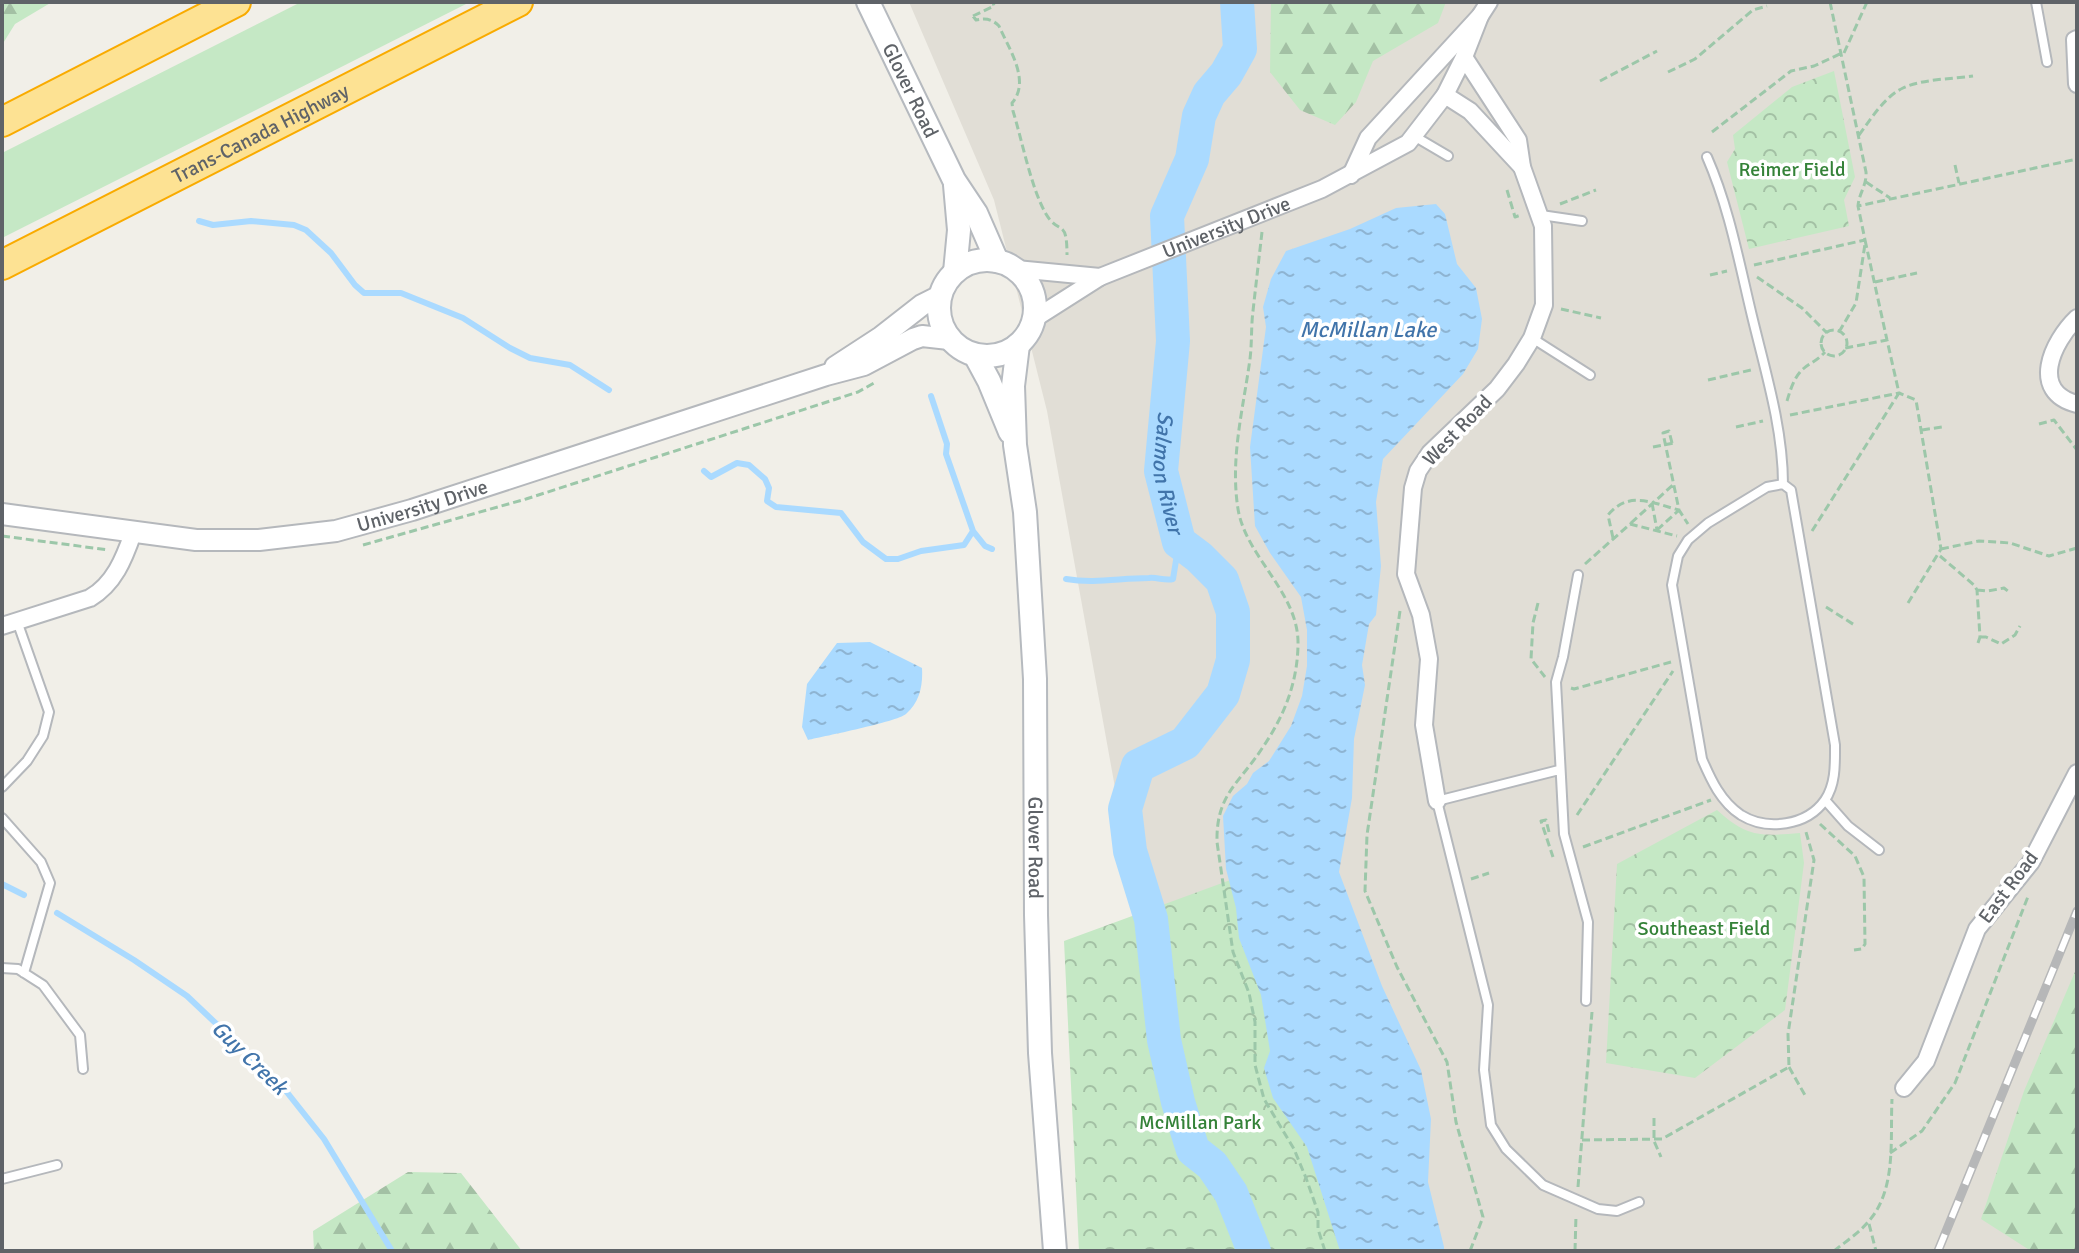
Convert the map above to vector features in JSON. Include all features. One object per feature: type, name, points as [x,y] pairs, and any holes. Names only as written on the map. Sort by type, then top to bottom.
[{"type":"highway","points":[[2,122],[236,2]]},
{"type":"highway","name":"Trans-Canada Highway","points":[[2,265],[518,2]]},
{"type":"main road","name":"Glover Road","points":[[868,2],[954,180],[1006,265]]},
{"type":"main road","name":"Glover Road","points":[[954,180],[959,230],[955,272]]},
{"type":"main road","points":[[982,260],[1006,265],[1032,291],[1034,319],[1025,338],[997,355],[975,355],[965,351],[949,339],[942,326],[938,311],[946,283],[967,264],[982,260]]},
{"type":"main road","name":"Glover Road","points":[[1018,345],[1013,386],[1015,445],[1025,512],[1035,679],[1040,1053],[1055,1251]]},
{"type":"main road","name":"Glover Road","points":[[975,355],[1015,445]]},
{"type":"street","name":"University Drive","points":[[1034,319],[1104,275],[1351,175],[1408,143],[1445,95],[1484,9]]},
{"type":"street","name":"University Drive","points":[[1351,175],[1368,138],[1484,9]]},
{"type":"street","points":[[2077,39],[2077,84]]},
{"type":"street","name":"West Road","points":[[1437,801],[1424,725],[1429,659],[1421,615],[1406,574],[1413,488],[1418,471],[1430,453],[1497,389],[1532,338],[1544,305],[1541,215],[1522,167],[1518,140],[1464,57]]},
{"type":"street","name":"West Road","points":[[1445,95],[1470,111],[1522,167]]},
{"type":"street","name":"University Drive","points":[[1006,265],[1104,275]]},
{"type":"street","name":"University Drive","points":[[826,375],[922,305],[940,296]]},
{"type":"street","points":[[2077,318],[2052,356],[2048,378],[2056,394],[2077,404]]},
{"type":"street","name":"University Drive","points":[[2,514],[133,533],[225,541],[295,538],[336,531],[428,505],[864,365],[922,336],[949,339]]},
{"type":"street","points":[[10,623],[90,598],[103,590],[114,578],[133,533]]},
{"type":"street","name":"East Road","points":[[1898,1092],[1926,1061],[1977,929],[2031,862],[2077,773]]},
{"type":"lane","points":[[2036,2],[2047,62]]},
{"type":"lane","points":[[1414,136],[1448,156]]},
{"type":"lane","points":[[1707,157],[1721,189],[1764,367],[1783,456],[1783,484]]},
{"type":"lane","points":[[1541,215],[1582,221]]},
{"type":"lane","points":[[1532,338],[1590,375]]},
{"type":"lane","points":[[1783,484],[1791,490],[1800,550],[1835,745],[1834,777],[1825,800],[1806,816],[1795,823],[1770,824],[1742,816],[1721,795],[1702,759],[1672,585],[1678,556],[1688,540],[1708,523],[1767,487],[1783,484]]},
{"type":"lane","points":[[1578,575],[1556,682],[1564,834],[1588,922],[1586,1001]]},
{"type":"lane","points":[[2,787],[27,761],[43,736],[49,712],[10,623]]},
{"type":"lane","points":[[1559,770],[1437,801],[1488,1005],[1484,1070],[1491,1125],[1506,1149],[1543,1185],[1598,1209],[1617,1211],[1639,1202]]},
{"type":"lane","points":[[1825,800],[1848,826],[1879,850]]},
{"type":"lane","points":[[2,818],[41,862],[50,883],[24,973]]},
{"type":"lane","points":[[2,968],[18,969],[43,985],[80,1035],[83,1069]]},
{"type":"lane","points":[[2,1179],[57,1165]]},
{"type":"path","points":[[993,2],[994,6],[973,16],[976,20],[985,18],[999,26],[1020,73],[1017,97],[1012,103],[1013,111],[1047,217],[1064,228],[1067,260]]},
{"type":"path","points":[[1800,550],[1899,393],[1858,206],[1858,197],[1866,182],[1843,54],[1830,2]]},
{"type":"path","points":[[1712,132],[1791,71],[1843,54],[1867,2]]},
{"type":"path","points":[[1668,72],[1695,59],[1753,10],[1767,6]]},
{"type":"path","points":[[1600,81],[1657,51]]},
{"type":"path","points":[[1859,135],[1900,89],[1973,76]]},
{"type":"path","points":[[1858,206],[2077,159]]},
{"type":"path","points":[[1955,165],[1959,183]]},
{"type":"path","points":[[1866,182],[1891,199]]},
{"type":"path","points":[[1507,190],[1515,217]]},
{"type":"path","points":[[1560,204],[1596,190]]},
{"type":"path","points":[[1264,212],[1250,358],[1234,468],[1242,526],[1288,604],[1299,643],[1292,690],[1283,715],[1222,802],[1217,842],[1233,952],[1249,993],[1255,1022],[1255,1065],[1264,1099],[1294,1149],[1306,1178],[1318,1212],[1318,1229],[1325,1251]]},
{"type":"path","points":[[1710,275],[1865,240]]},
{"type":"path","points":[[1839,332],[1856,303],[1865,240]]},
{"type":"path","points":[[1740,268],[1784,294],[1827,333],[1839,332]]},
{"type":"path","points":[[1875,282],[1917,273]]},
{"type":"path","points":[[1544,305],[1601,318]]},
{"type":"path","points":[[1839,332],[1847,341],[1845,348]]},
{"type":"path","points":[[1827,333],[1821,342],[1825,352],[1836,356],[1845,348],[1887,340]]},
{"type":"path","points":[[1775,418],[1802,370],[1814,364],[1825,352]]},
{"type":"path","points":[[1708,380],[1764,367]]},
{"type":"path","points":[[1736,427],[1899,393],[1916,400],[1941,549],[1908,603]]},
{"type":"path","points":[[2039,424],[2054,420],[2077,450]]},
{"type":"path","points":[[1922,430],[1942,427]]},
{"type":"path","points":[[1653,447],[1665,445],[1673,443],[1669,431],[1663,433],[1665,445],[1675,483],[1681,513]]},
{"type":"path","points":[[1578,575],[1588,560],[1675,483]]},
{"type":"path","points":[[1613,538],[1608,515],[1624,501],[1652,503],[1681,513]]},
{"type":"path","points":[[1652,503],[1657,530]]},
{"type":"path","points":[[1657,530],[1681,513]]},
{"type":"path","points":[[1630,524],[1688,540]]},
{"type":"path","points":[[2,536],[106,549]]},
{"type":"path","points":[[1941,549],[1979,541],[2010,543],[2049,556],[2076,546]]},
{"type":"path","points":[[1939,555],[1977,590],[1980,637],[1977,646]]},
{"type":"path","points":[[1406,574],[1367,835],[1365,891],[1397,967],[1447,1062],[1456,1122],[1483,1217],[1470,1251]]},
{"type":"path","points":[[1977,590],[2004,588],[2009,592]]},
{"type":"path","points":[[1809,596],[1856,626]]},
{"type":"path","points":[[1538,603],[1533,623],[1531,659],[1544,677],[1574,689],[1679,662],[1564,834],[1551,838],[1546,820],[1541,821],[1553,857],[1549,859]]},
{"type":"path","points":[[1980,637],[2001,644],[2015,635],[2020,626]]},
{"type":"path","points":[[1569,852],[1721,795]]},
{"type":"path","points":[[1806,816],[1855,856],[1864,877],[1865,944],[1862,949],[1854,950]]},
{"type":"path","points":[[1806,816],[1814,860],[1788,1034],[1789,1067],[1806,1097]]},
{"type":"path","points":[[1459,882],[1489,873]]},
{"type":"path","points":[[1890,1153],[1922,1131],[1955,1083],[2029,895]]},
{"type":"path","points":[[1575,1251],[1592,1011],[1586,1001]]},
{"type":"path","points":[[1582,1140],[1662,1139],[1789,1067]]},
{"type":"path","points":[[1834,1251],[1869,1222],[1883,1196],[1889,1173],[1898,1092]]},
{"type":"path","points":[[1654,1118],[1654,1141],[1661,1157]]},
{"type":"path","points":[[1869,1222],[1876,1251]]},
{"type":"shaded area","points":[[909,2],[2077,2],[2077,1251],[1359,1251],[1151,919],[1127,854],[1047,411],[994,200]]},
{"type":"green space","points":[[2,2],[52,2],[15,24],[2,45]]},
{"type":"green space","points":[[301,2],[470,2],[2,238],[2,153]]},
{"type":"green space","points":[[1271,2],[1446,2],[1438,23],[1373,61],[1356,102],[1335,125],[1300,110],[1270,72]]},
{"type":"green space","name":"Reimer Field","points":[[1834,71],[1855,177],[1844,200],[1849,226],[1749,249],[1727,162],[1735,149],[1733,135],[1792,87]]},
{"type":"green space","name":"Southeast Field","points":[[1717,810],[1737,826],[1755,833],[1800,833],[1804,863],[1785,1010],[1695,1078],[1606,1063],[1617,864]]},
{"type":"green space","name":"McMillan Park","points":[[1274,864],[1359,1251],[1079,1251],[1064,941]]},
{"type":"green space","points":[[2077,967],[2077,1251],[2031,1251],[1981,1219],[2024,1091]]},
{"type":"green space","points":[[408,1172],[461,1173],[522,1251],[314,1251],[313,1231]]},
{"type":"water","name":"McMillan Lake","points":[[1436,204],[1445,214],[1457,264],[1476,288],[1482,319],[1478,349],[1463,374],[1383,459],[1376,502],[1381,566],[1376,615],[1369,624],[1362,665],[1365,685],[1354,739],[1352,798],[1339,872],[1382,986],[1421,1070],[1431,1119],[1428,1182],[1444,1251],[1340,1251],[1307,1147],[1273,1098],[1264,1068],[1270,1051],[1261,995],[1239,938],[1236,908],[1226,869],[1223,816],[1233,796],[1247,784],[1253,773],[1269,761],[1291,726],[1302,696],[1307,666],[1307,630],[1301,597],[1255,526],[1250,447],[1266,327],[1263,307],[1271,279],[1286,251],[1350,229],[1396,208]]},
{"type":"water","points":[[870,642],[922,668],[921,687],[915,704],[906,714],[889,721],[808,740],[802,727],[807,684],[837,643]]},
{"type":"waterway","name":"Salmon River","points":[[1237,2],[1240,49],[1226,74],[1209,94],[1199,116],[1192,159],[1167,216],[1173,341],[1161,471],[1179,542],[1222,580],[1233,612],[1233,660],[1223,694],[1185,743],[1138,766],[1125,809],[1130,851],[1151,919],[1164,1040],[1178,1102],[1193,1150],[1212,1165],[1231,1193],[1254,1251]]},
{"type":"waterway","points":[[199,221],[213,225],[251,221],[294,225],[306,230],[331,253],[364,293],[401,293],[463,318],[530,358],[570,365],[609,390]]},
{"type":"waterway","points":[[931,396],[947,444],[946,454],[973,531]]},
{"type":"waterway","points":[[704,471],[711,477],[737,463],[749,465],[765,479],[769,488],[767,501],[776,507],[841,513],[863,542],[886,559],[964,545],[973,531],[985,546],[992,549]]},
{"type":"waterway","points":[[1066,579],[1173,579],[1179,542]]},
{"type":"waterway","name":"Guy Creek","points":[[2,884],[24,895]]},
{"type":"waterway","name":"Guy Creek","points":[[57,913],[187,996],[282,1086],[324,1139],[392,1251]]},
{"type":"railway","points":[[1938,1251],[2077,911]]}]
